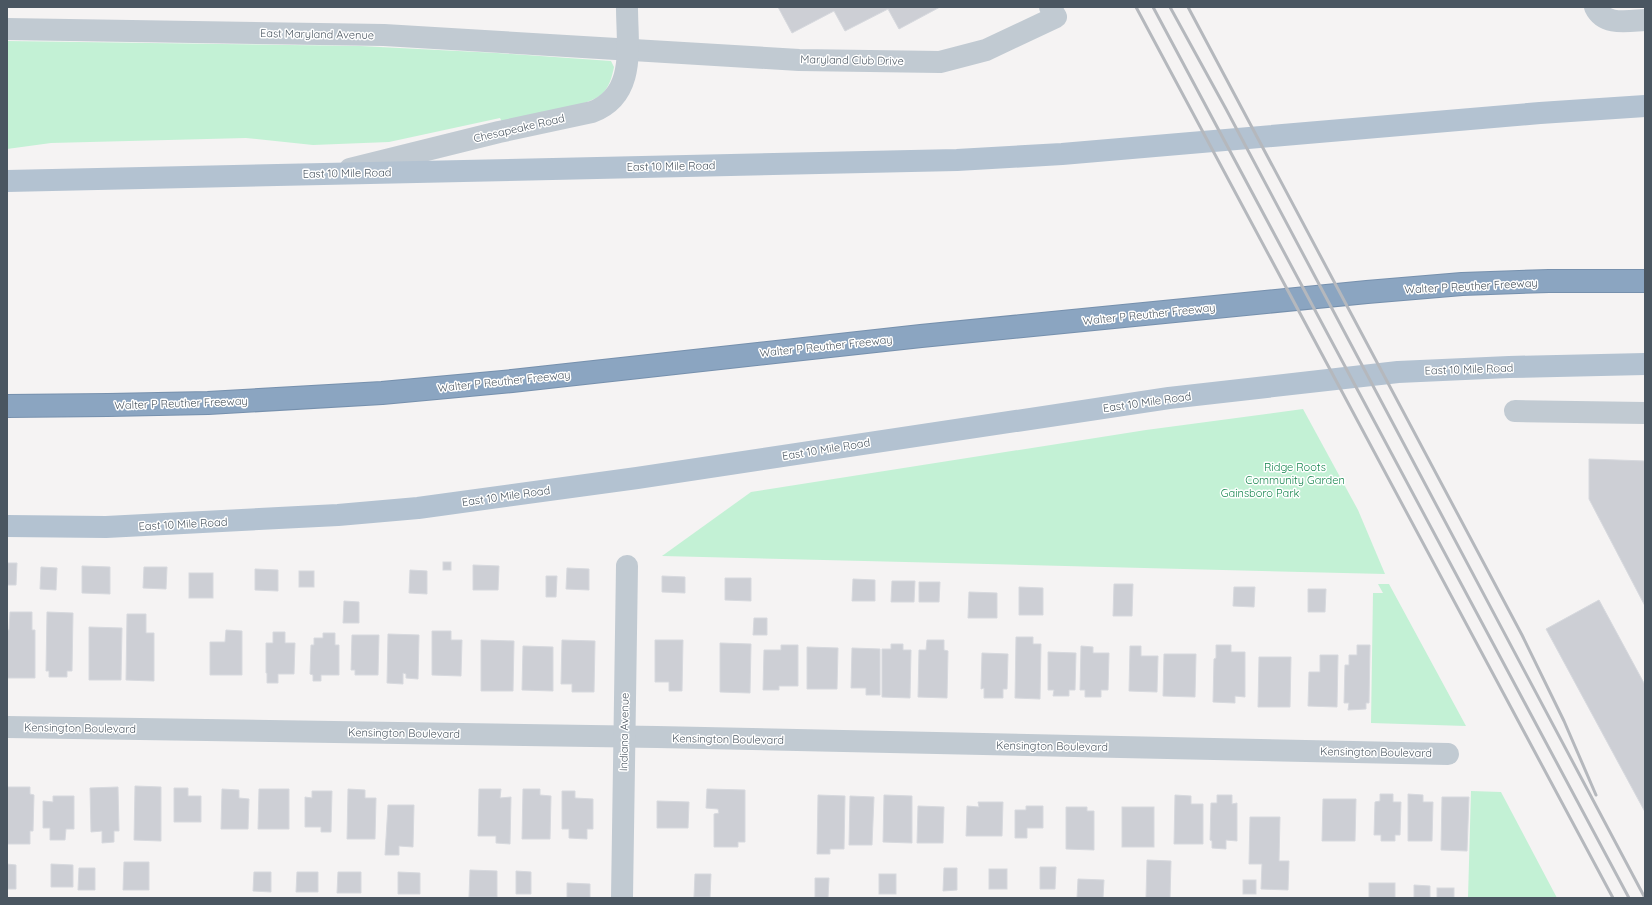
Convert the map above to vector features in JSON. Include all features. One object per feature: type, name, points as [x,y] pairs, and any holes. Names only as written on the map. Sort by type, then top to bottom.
[{"type":"highway","name":"Walter P Reuther Freeway","points":[[7,406],[208,403],[382,393],[520,380],[921,336],[1360,293],[1462,284],[1549,281],[1645,281]]},
{"type":"main road","name":"East 10 Mile Road","points":[[7,181],[957,160],[1086,152],[1532,113],[1645,106]]},
{"type":"main road","name":"East 10 Mile Road","points":[[7,526],[114,527],[290,518],[418,508],[637,478],[1169,398],[1254,387],[1398,372],[1517,366],[1645,364]]},
{"type":"street","name":"Chesapeake Road","points":[[329,174],[499,132],[592,112],[603,108],[615,97],[622,84],[627,67],[627,7]]},
{"type":"street","name":"Maryland Club Drive","points":[[628,49],[799,60],[940,62],[986,50],[1025,33],[1056,17],[1050,7]]},
{"type":"street","points":[[1595,7],[1598,14],[1611,21],[1645,20]]},
{"type":"street","name":"East Maryland Avenue","points":[[7,29],[384,35],[628,49]]},
{"type":"street","points":[[1515,411],[1645,413]]},
{"type":"street","name":"Indiana Avenue","points":[[622,898],[627,566]]},
{"type":"street","name":"Kensington Boulevard","points":[[7,727],[624,736],[1448,754]]},
{"type":"green space","points":[[7,41],[360,46],[611,61],[614,67],[610,82],[604,92],[582,104],[502,122],[500,118],[389,142],[313,145],[246,138],[51,143],[7,149]]},
{"type":"green space","name":"Gainsboro Park","points":[[1303,409],[1358,510],[1385,574],[662,556],[751,492],[1146,430]]},
{"type":"green space","points":[[1378,584],[1389,584],[1466,726],[1371,723],[1373,593],[1383,593]]},
{"type":"green space","points":[[1471,791],[1501,792],[1557,898],[1468,898]]},
{"type":"building","points":[[778,7],[940,7],[899,29],[888,9],[845,31],[834,11],[792,33]]},
{"type":"building","points":[[1589,459],[1645,461],[1645,606],[1589,499]]},
{"type":"building","points":[[443,562],[451,562],[451,570],[443,570]]},
{"type":"building","points":[[7,563],[17,563],[16,585],[7,585]]},
{"type":"building","points":[[473,565],[499,566],[498,590],[473,590]]},
{"type":"building","points":[[82,566],[110,567],[110,594],[82,593]]},
{"type":"building","points":[[41,567],[57,568],[56,590],[40,589]]},
{"type":"building","points":[[144,567],[167,567],[166,589],[143,588]]},
{"type":"building","points":[[567,568],[589,569],[589,590],[566,589]]},
{"type":"building","points":[[255,569],[278,570],[278,591],[255,590]]},
{"type":"building","points":[[410,570],[427,571],[427,594],[409,593]]},
{"type":"building","points":[[299,571],[314,571],[314,587],[299,587]]},
{"type":"building","points":[[189,573],[213,573],[213,598],[189,598]]},
{"type":"building","points":[[546,576],[557,576],[556,597],[546,597]]},
{"type":"building","points":[[662,576],[685,577],[685,593],[662,592]]},
{"type":"building","points":[[725,578],[751,578],[751,601],[725,600]]},
{"type":"building","points":[[853,579],[875,580],[875,601],[852,601]]},
{"type":"building","points":[[892,581],[915,581],[914,602],[891,602]]},
{"type":"building","points":[[919,582],[940,582],[939,602],[919,602]]},
{"type":"building","points":[[1114,584],[1133,584],[1132,616],[1113,616]]},
{"type":"building","points":[[1019,587],[1043,588],[1043,615],[1019,615]]},
{"type":"building","points":[[1234,587],[1255,587],[1254,607],[1233,606]]},
{"type":"building","points":[[1308,589],[1326,589],[1325,612],[1308,612]]},
{"type":"building","points":[[969,592],[997,593],[997,618],[968,618]]},
{"type":"building","points":[[1599,600],[1645,685],[1645,812],[1546,629]]},
{"type":"building","points":[[344,601],[359,602],[359,623],[343,623]]},
{"type":"building","points":[[10,612],[32,612],[32,630],[35,630],[35,678],[7,678],[7,630],[9,630]]},
{"type":"building","points":[[47,612],[73,613],[72,671],[67,671],[67,677],[49,677],[49,671],[46,671]]},
{"type":"building","points":[[127,614],[146,614],[146,633],[154,633],[154,681],[126,680]]},
{"type":"building","points":[[754,618],[767,618],[767,635],[753,635]]},
{"type":"building","points":[[89,627],[122,628],[121,680],[89,680]]},
{"type":"building","points":[[226,630],[242,631],[242,675],[210,675],[210,642],[225,642]]},
{"type":"building","points":[[432,631],[451,631],[451,640],[462,640],[461,676],[432,675]]},
{"type":"building","points":[[273,632],[285,632],[285,643],[295,643],[294,674],[278,674],[278,683],[267,683],[266,643],[273,643]]},
{"type":"building","points":[[323,633],[335,633],[335,645],[339,645],[339,675],[321,675],[321,681],[313,681],[313,675],[310,674],[311,645],[314,645],[314,638],[323,638]]},
{"type":"building","points":[[388,634],[419,635],[418,679],[406,678],[406,674],[403,673],[403,684],[387,683]]},
{"type":"building","points":[[352,635],[379,635],[378,675],[355,675],[355,670],[351,670]]},
{"type":"building","points":[[1016,637],[1033,637],[1033,644],[1041,644],[1040,699],[1015,698]]},
{"type":"building","points":[[481,640],[514,641],[513,691],[481,691]]},
{"type":"building","points":[[562,640],[595,641],[594,692],[572,692],[572,684],[561,684]]},
{"type":"building","points":[[655,640],[683,640],[682,691],[669,691],[669,682],[655,682]]},
{"type":"building","points":[[927,640],[944,640],[944,650],[948,651],[947,698],[918,697],[919,650],[926,650]]},
{"type":"building","points":[[720,643],[751,644],[750,693],[720,692]]},
{"type":"building","points":[[891,644],[903,644],[903,650],[911,650],[910,698],[882,697],[882,649],[891,649]]},
{"type":"building","points":[[781,645],[798,645],[798,686],[779,686],[779,690],[763,690],[764,650],[781,650]]},
{"type":"building","points":[[1216,645],[1231,645],[1231,652],[1245,652],[1245,697],[1235,696],[1235,703],[1213,702],[1214,659],[1216,658]]},
{"type":"building","points":[[1357,645],[1370,645],[1369,703],[1366,703],[1366,709],[1348,710],[1349,703],[1344,703],[1345,665],[1349,665],[1349,655],[1357,655]]},
{"type":"building","points":[[523,646],[553,647],[553,691],[522,690]]},
{"type":"building","points":[[1081,646],[1093,647],[1093,653],[1109,653],[1108,690],[1101,690],[1101,697],[1085,697],[1085,690],[1080,690]]},
{"type":"building","points":[[1130,646],[1141,646],[1141,656],[1158,656],[1157,692],[1129,691]]},
{"type":"building","points":[[807,647],[838,648],[837,689],[807,689]]},
{"type":"building","points":[[852,648],[880,649],[880,695],[866,695],[866,688],[851,688]]},
{"type":"building","points":[[1048,652],[1076,653],[1075,690],[1069,690],[1069,696],[1053,696],[1054,690],[1048,690]]},
{"type":"building","points":[[982,653],[1008,654],[1007,689],[1003,689],[1003,698],[984,698],[984,688],[981,689]]},
{"type":"building","points":[[1164,654],[1196,654],[1195,697],[1163,696]]},
{"type":"building","points":[[1320,655],[1338,655],[1337,707],[1308,706],[1309,672],[1320,672]]},
{"type":"building","points":[[1259,657],[1291,657],[1290,707],[1258,707]]},
{"type":"building","points":[[135,786],[161,787],[161,841],[134,840]]},
{"type":"building","points":[[7,787],[30,787],[30,794],[34,795],[33,831],[30,831],[30,844],[7,844]]},
{"type":"building","points":[[118,787],[119,831],[114,831],[114,842],[102,843],[102,831],[91,832],[90,788]]},
{"type":"building","points":[[174,788],[188,788],[188,796],[201,796],[201,822],[174,822]]},
{"type":"building","points":[[222,789],[239,790],[239,798],[249,799],[248,829],[221,829]]},
{"type":"building","points":[[259,789],[289,789],[289,829],[258,829]]},
{"type":"building","points":[[348,789],[365,790],[365,798],[376,798],[375,839],[347,839]]},
{"type":"building","points":[[479,789],[501,789],[500,798],[511,797],[510,844],[496,843],[496,836],[478,836]]},
{"type":"building","points":[[523,789],[540,789],[540,795],[551,796],[550,839],[522,839]]},
{"type":"building","points":[[707,789],[745,790],[745,842],[738,842],[738,847],[714,847],[714,814],[719,813],[718,809],[706,808]]},
{"type":"building","points":[[312,791],[332,791],[331,832],[321,832],[321,827],[305,827],[305,797],[312,798]]},
{"type":"building","points":[[562,791],[575,791],[575,798],[593,799],[593,829],[587,829],[587,839],[569,838],[569,829],[562,829]]},
{"type":"building","points":[[1380,794],[1393,794],[1393,802],[1401,802],[1400,835],[1395,835],[1395,841],[1381,841],[1381,835],[1374,835],[1375,802],[1380,801]]},
{"type":"building","points":[[1408,794],[1423,795],[1423,802],[1433,802],[1432,841],[1408,841]]},
{"type":"building","points":[[818,795],[845,796],[844,849],[830,849],[830,854],[817,854]]},
{"type":"building","points":[[884,795],[912,796],[912,843],[883,842]]},
{"type":"building","points":[[1175,795],[1191,796],[1191,804],[1203,804],[1203,844],[1174,844]]},
{"type":"building","points":[[1217,795],[1232,795],[1232,804],[1237,803],[1237,841],[1226,840],[1226,849],[1212,848],[1212,841],[1210,840],[1211,803],[1217,803]]},
{"type":"building","points":[[53,796],[74,796],[74,829],[66,829],[65,840],[50,840],[50,828],[43,828],[43,801],[53,802]]},
{"type":"building","points":[[850,796],[874,797],[872,845],[849,845]]},
{"type":"building","points":[[1442,797],[1469,797],[1467,851],[1441,850]]},
{"type":"building","points":[[1323,799],[1356,799],[1355,841],[1322,841]]},
{"type":"building","points":[[657,801],[689,802],[688,828],[657,828]]},
{"type":"building","points":[[978,802],[1003,802],[1002,836],[966,836],[967,806],[979,807]]},
{"type":"building","points":[[388,805],[414,805],[413,847],[399,846],[399,855],[385,855]]},
{"type":"building","points":[[918,806],[944,807],[943,843],[917,843]]},
{"type":"building","points":[[1026,806],[1043,806],[1043,828],[1027,828],[1027,838],[1015,838],[1015,810],[1026,810]]},
{"type":"building","points":[[1066,807],[1087,807],[1087,811],[1094,811],[1094,850],[1066,849]]},
{"type":"building","points":[[1122,807],[1154,807],[1154,847],[1122,847]]},
{"type":"building","points":[[1250,817],[1280,817],[1279,861],[1289,861],[1288,890],[1261,889],[1262,864],[1249,864]]},
{"type":"building","points":[[1147,860],[1171,861],[1170,898],[1146,898]]},
{"type":"building","points":[[124,862],[149,862],[149,890],[123,890]]},
{"type":"building","points":[[7,864],[16,865],[16,889],[7,889]]},
{"type":"building","points":[[51,864],[73,865],[73,887],[51,887]]},
{"type":"building","points":[[1040,867],[1056,867],[1055,889],[1040,889]]},
{"type":"building","points":[[79,868],[95,868],[95,890],[78,890]]},
{"type":"building","points":[[944,868],[957,868],[957,890],[943,891]]},
{"type":"building","points":[[989,869],[1007,869],[1007,889],[989,889]]},
{"type":"building","points":[[470,870],[497,871],[497,897],[469,897]]},
{"type":"building","points":[[516,871],[531,872],[531,894],[516,894]]},
{"type":"building","points":[[254,872],[271,872],[271,892],[253,891]]},
{"type":"building","points":[[297,872],[318,872],[318,892],[296,892]]},
{"type":"building","points":[[338,872],[361,872],[361,893],[337,893]]},
{"type":"building","points":[[398,872],[420,873],[420,894],[398,894]]},
{"type":"building","points":[[695,874],[711,874],[710,897],[694,897]]},
{"type":"building","points":[[879,874],[896,874],[896,894],[879,894]]},
{"type":"building","points":[[815,878],[829,878],[828,898],[815,897]]},
{"type":"building","points":[[1078,879],[1104,880],[1103,898],[1077,898]]},
{"type":"building","points":[[1243,880],[1256,880],[1256,894],[1243,894]]},
{"type":"building","points":[[567,883],[590,884],[590,898],[567,898]]},
{"type":"building","points":[[1369,883],[1395,883],[1395,898],[1369,898]]},
{"type":"building","points":[[1414,885],[1430,886],[1430,898],[1414,898]]},
{"type":"building","points":[[1437,888],[1454,888],[1454,898],[1437,898]]},
{"type":"railway","points":[[1136,7],[1613,898]]},
{"type":"railway","points":[[1153,7],[1629,898]]},
{"type":"railway","points":[[1170,7],[1226,109],[1645,898]]},
{"type":"railway","points":[[1188,7],[1522,635],[1564,721],[1596,795]]},
{"type":"park label","name":"Ridge Roots Community Garden","points":[[1295,473]]}]
